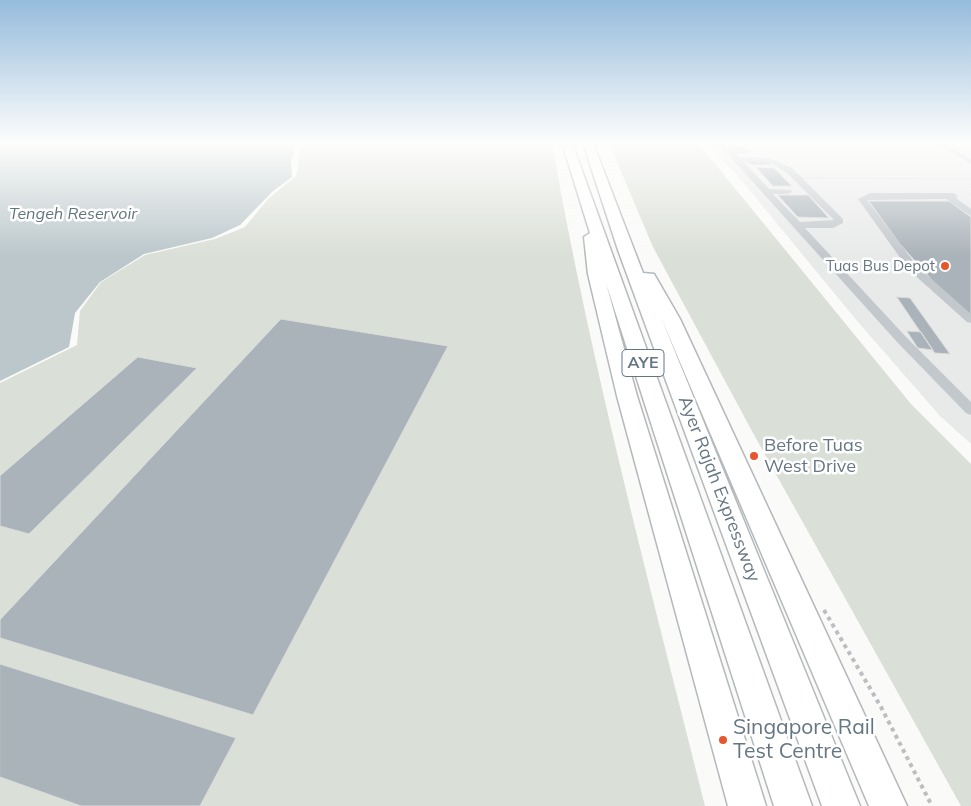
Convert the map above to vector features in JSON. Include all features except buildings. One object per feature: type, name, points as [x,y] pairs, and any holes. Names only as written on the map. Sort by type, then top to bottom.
[{"type":"highway","name":"Ayer Rajah Expressway","points":[[581,181],[793,806]]},
{"type":"highway","name":"Ayer Rajah Expressway","points":[[601,181],[841,806]]},
{"type":"highway","points":[[584,188],[596,274],[625,386],[747,806]]},
{"type":"highway","points":[[623,241],[632,245],[671,319],[888,806]]},
{"type":"lane","points":[[756,181],[902,340],[971,410]]},
{"type":"lane","points":[[798,225],[833,225],[840,222],[800,181]]},
{"type":"lane","points":[[766,191],[811,192]]},
{"type":"lane","points":[[971,212],[951,196],[870,196],[862,199],[913,268],[971,320]]},
{"type":"path","points":[[823,607],[881,707],[932,806]]},
{"type":"shaded area","name":"Singapore Rail Test Centre","points":[[290,181],[559,181],[585,310],[622,476],[705,806],[0,806],[0,383],[77,345],[80,311],[101,282],[145,255],[215,239],[245,227],[268,199]]},
{"type":"shaded area","points":[[625,181],[729,181],[911,404],[971,464],[971,806],[961,806],[753,433],[653,247]]},
{"type":"shaded area","points":[[742,181],[971,181],[971,444],[940,416],[858,322]]},
{"type":"water","name":"Tengeh Reservoir","points":[[0,181],[287,181],[273,191],[240,225],[212,238],[144,254],[100,282],[75,313],[69,347],[0,381]]},
{"type":"place","name":"Tuas Bus Depot","points":[[945,266]]},
{"type":"place","name":"Before Tuas West Drive","points":[[754,456]]},
{"type":"place","name":"Singapore Rail Test Centre","points":[[723,740]]}]
